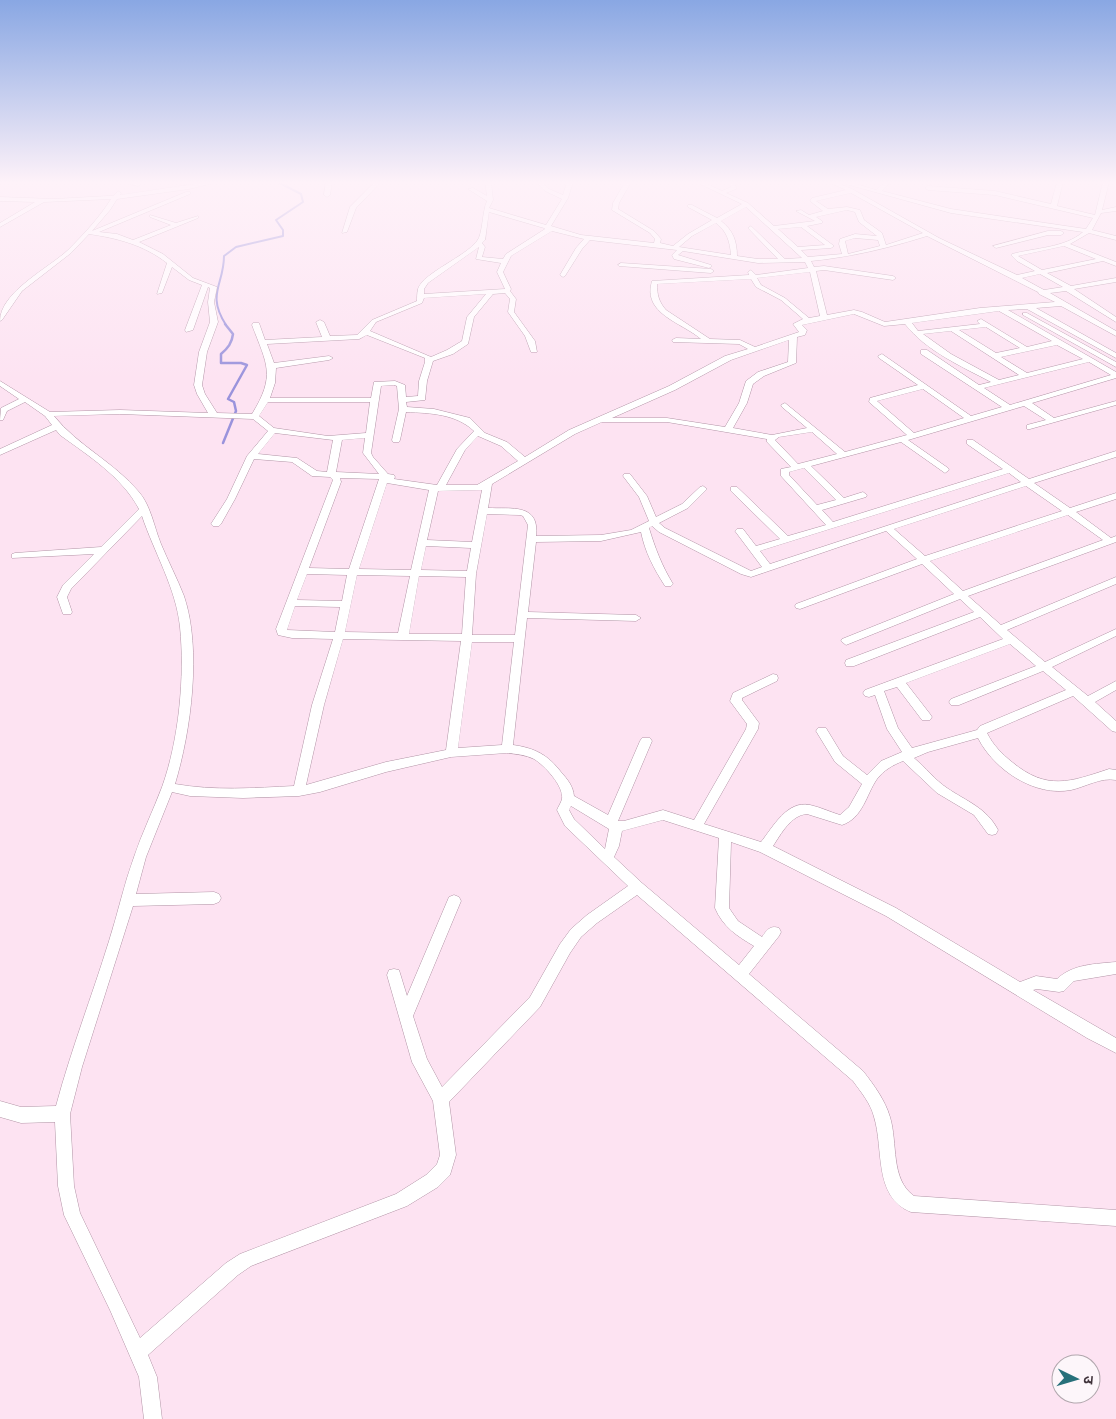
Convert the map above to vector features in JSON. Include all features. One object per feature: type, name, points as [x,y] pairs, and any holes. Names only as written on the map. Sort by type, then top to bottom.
[{"type":"street","points":[[1,317],[20,290],[73,248]]},
{"type":"street","points":[[147,248],[161,255],[191,279],[215,289],[211,302],[214,322],[203,352],[198,385],[213,414]]},
{"type":"street","points":[[264,342],[353,338],[366,332],[374,321],[420,302],[421,289],[426,282],[472,248]]},
{"type":"street","points":[[482,248],[478,258],[504,261]]},
{"type":"street","points":[[518,248],[508,255],[500,272],[507,291],[513,299],[511,312],[533,341],[534,350]]},
{"type":"street","points":[[563,275],[579,248]]},
{"type":"street","points":[[674,248],[734,258],[783,261],[846,256],[878,248]]},
{"type":"street","points":[[733,248],[734,258]]},
{"type":"street","points":[[771,248],[783,261]]},
{"type":"street","points":[[796,249],[805,248]]},
{"type":"street","points":[[843,248],[846,256]]},
{"type":"street","points":[[956,248],[1016,277],[1060,304],[1116,334]]},
{"type":"street","points":[[1045,248],[1014,255],[1019,260],[1068,288],[1116,320]]},
{"type":"street","points":[[1075,248],[1116,264]]},
{"type":"street","points":[[678,249],[675,255],[676,258],[706,264],[714,278]]},
{"type":"street","points":[[796,249],[808,260],[812,269],[824,318]]},
{"type":"street","points":[[1016,277],[1104,259]]},
{"type":"street","points":[[752,260],[752,277],[758,286],[783,299],[808,320]]},
{"type":"street","points":[[158,293],[170,262]]},
{"type":"street","points":[[621,265],[711,270]]},
{"type":"street","points":[[709,342],[662,312],[655,301],[654,284],[662,280],[752,277],[824,268],[893,278]]},
{"type":"street","points":[[1041,293],[1116,280]]},
{"type":"street","points":[[189,330],[206,284]]},
{"type":"street","points":[[429,360],[450,352],[465,342],[471,317],[492,291]]},
{"type":"street","points":[[421,296],[507,291]]},
{"type":"street","points":[[396,440],[403,405],[401,385],[395,383],[377,384],[373,400],[368,457],[383,471],[390,481],[437,488],[479,488],[572,432],[672,388],[728,358],[804,332],[798,324],[808,320],[857,312],[880,324],[907,322],[999,308],[1060,304]]},
{"type":"street","points":[[1041,305],[1116,348]]},
{"type":"street","points":[[1028,306],[1116,356]]},
{"type":"street","points":[[999,308],[1089,360],[1115,378]]},
{"type":"street","points":[[1102,311],[1112,308]]},
{"type":"street","points":[[966,312],[1026,349]]},
{"type":"street","points":[[1025,314],[1116,365]]},
{"type":"street","points":[[320,322],[327,339]]},
{"type":"street","points":[[907,322],[916,333],[942,351],[997,382]]},
{"type":"street","points":[[255,417],[267,400],[271,389],[271,366],[264,342],[256,325]]},
{"type":"street","points":[[916,333],[986,325]]},
{"type":"street","points":[[1107,329],[1116,327]]},
{"type":"street","points":[[952,329],[1025,375]]},
{"type":"street","points":[[366,332],[422,354],[429,360]]},
{"type":"street","points":[[727,431],[743,404],[749,383],[761,374],[792,363],[793,336]]},
{"type":"street","points":[[676,340],[744,343],[754,349]]},
{"type":"street","points":[[994,356],[1059,342]]},
{"type":"street","points":[[924,352],[1008,407]]},
{"type":"street","points":[[882,356],[969,418]]},
{"type":"street","points":[[271,366],[329,358]]},
{"type":"street","points":[[403,405],[422,398],[423,381],[429,360]]},
{"type":"street","points":[[979,387],[1089,360]]},
{"type":"street","points":[[831,524],[783,474],[784,471],[913,436],[1024,402],[1115,378]]},
{"type":"street","points":[[0,383],[23,400],[48,414],[63,433],[103,462],[136,494],[147,516],[179,598],[186,625],[188,677],[175,764],[168,787],[140,857],[74,1067],[62,1114],[66,1186],[72,1214],[116,1304],[148,1377],[152,1419]]},
{"type":"street","points":[[913,436],[877,406],[873,400],[925,386]]},
{"type":"street","points":[[0,418],[4,410],[23,400]]},
{"type":"street","points":[[267,400],[373,400]]},
{"type":"street","points":[[1024,402],[1052,420]]},
{"type":"street","points":[[1030,427],[1116,403]]},
{"type":"street","points":[[403,405],[467,420],[478,432],[504,444],[523,460]]},
{"type":"street","points":[[785,405],[843,455]]},
{"type":"street","points":[[48,414],[120,412],[213,414],[255,417],[272,430],[338,438],[370,435]]},
{"type":"street","points":[[599,420],[667,420],[772,437],[812,430]]},
{"type":"street","points":[[0,452],[57,426]]},
{"type":"street","points":[[216,524],[231,499],[251,456],[272,430]]},
{"type":"street","points":[[403,637],[422,543],[437,488],[460,449],[478,432]]},
{"type":"street","points":[[772,437],[771,443],[842,501]]},
{"type":"street","points":[[338,438],[331,470],[333,476],[338,479],[291,603],[282,633],[339,636],[520,638]]},
{"type":"street","points":[[902,439],[945,470]]},
{"type":"street","points":[[970,442],[1113,540]]},
{"type":"street","points":[[649,525],[751,574],[849,540],[1116,454]]},
{"type":"street","points":[[251,456],[294,460],[315,474],[388,477]]},
{"type":"street","points":[[754,550],[831,524],[1010,470]]},
{"type":"street","points":[[627,476],[643,496],[649,525],[648,543],[656,565],[668,584]]},
{"type":"street","points":[[299,791],[318,705],[339,636],[353,572],[388,477]]},
{"type":"street","points":[[451,753],[467,637],[471,574],[488,483]]},
{"type":"street","points":[[734,489],[785,539]]},
{"type":"street","points":[[532,539],[616,536],[649,525],[685,506],[703,490]]},
{"type":"street","points":[[817,508],[863,495]]},
{"type":"street","points":[[800,606],[924,560],[1116,496]]},
{"type":"street","points":[[482,511],[512,511],[526,514],[533,525],[507,749]]},
{"type":"street","points":[[67,612],[62,597],[64,592],[105,550],[147,516]]},
{"type":"street","points":[[888,528],[1011,640],[1087,701],[1116,728]]},
{"type":"street","points":[[740,531],[769,569]]},
{"type":"street","points":[[846,641],[944,601],[1113,540]]},
{"type":"street","points":[[422,543],[476,545]]},
{"type":"street","points":[[15,556],[105,550]]},
{"type":"street","points":[[303,571],[471,574]]},
{"type":"street","points":[[1000,629],[1116,580]]},
{"type":"street","points":[[291,603],[346,604]]},
{"type":"street","points":[[850,663],[982,613]]},
{"type":"street","points":[[523,616],[636,618]]},
{"type":"street","points":[[954,702],[1044,667],[1116,632]]},
{"type":"street","points":[[992,830],[978,812],[940,790],[907,755],[874,691],[1011,640]]},
{"type":"street","points":[[696,827],[752,729],[752,723],[736,701],[738,696],[772,678]]},
{"type":"street","points":[[898,681],[926,717]]},
{"type":"street","points":[[1087,701],[1116,686]]},
{"type":"street","points":[[764,848],[791,814],[797,810],[811,810],[834,819],[842,820],[846,818],[850,815],[877,771],[884,765],[907,755],[981,733],[993,724],[1074,691]]},
{"type":"street","points":[[822,731],[839,759],[869,783]]},
{"type":"street","points":[[981,733],[992,752],[1016,772],[1043,785],[1059,787],[1109,774],[1116,775]]},
{"type":"street","points":[[607,858],[613,846],[613,825],[646,741]]},
{"type":"street","points":[[168,787],[190,791],[243,794],[299,791],[451,753],[507,749],[524,751],[538,756],[565,783],[568,799],[563,810],[569,822],[637,887],[858,1076],[873,1095],[882,1116],[892,1178],[896,1194],[903,1200],[911,1204],[1116,1218]]},
{"type":"street","points":[[568,799],[613,825],[624,826],[663,815],[764,848],[891,912],[1116,1046]]},
{"type":"street","points":[[725,836],[722,908],[724,916],[731,923],[764,945]]},
{"type":"street","points":[[440,1099],[535,1002],[545,988],[571,939],[585,926],[637,887]]},
{"type":"street","points":[[128,900],[214,898]]},
{"type":"street","points":[[406,1016],[454,901]]},
{"type":"street","points":[[740,975],[774,932]]},
{"type":"street","points":[[1020,989],[1036,982],[1059,986],[1066,978],[1083,972],[1116,968]]},
{"type":"street","points":[[137,1353],[232,1269],[246,1260],[401,1200],[432,1181],[444,1169],[448,1155],[440,1099],[420,1062],[394,975]]},
{"type":"street","points":[[0,1109],[21,1115],[62,1114]]},
{"type":"waterway","points":[[226,325],[217,305],[217,297],[224,256],[234,248]]},
{"type":"waterway","points":[[223,443],[236,411],[234,402],[228,399],[247,365],[241,363],[221,363],[221,354],[226,350],[233,334],[225,324]]}]
